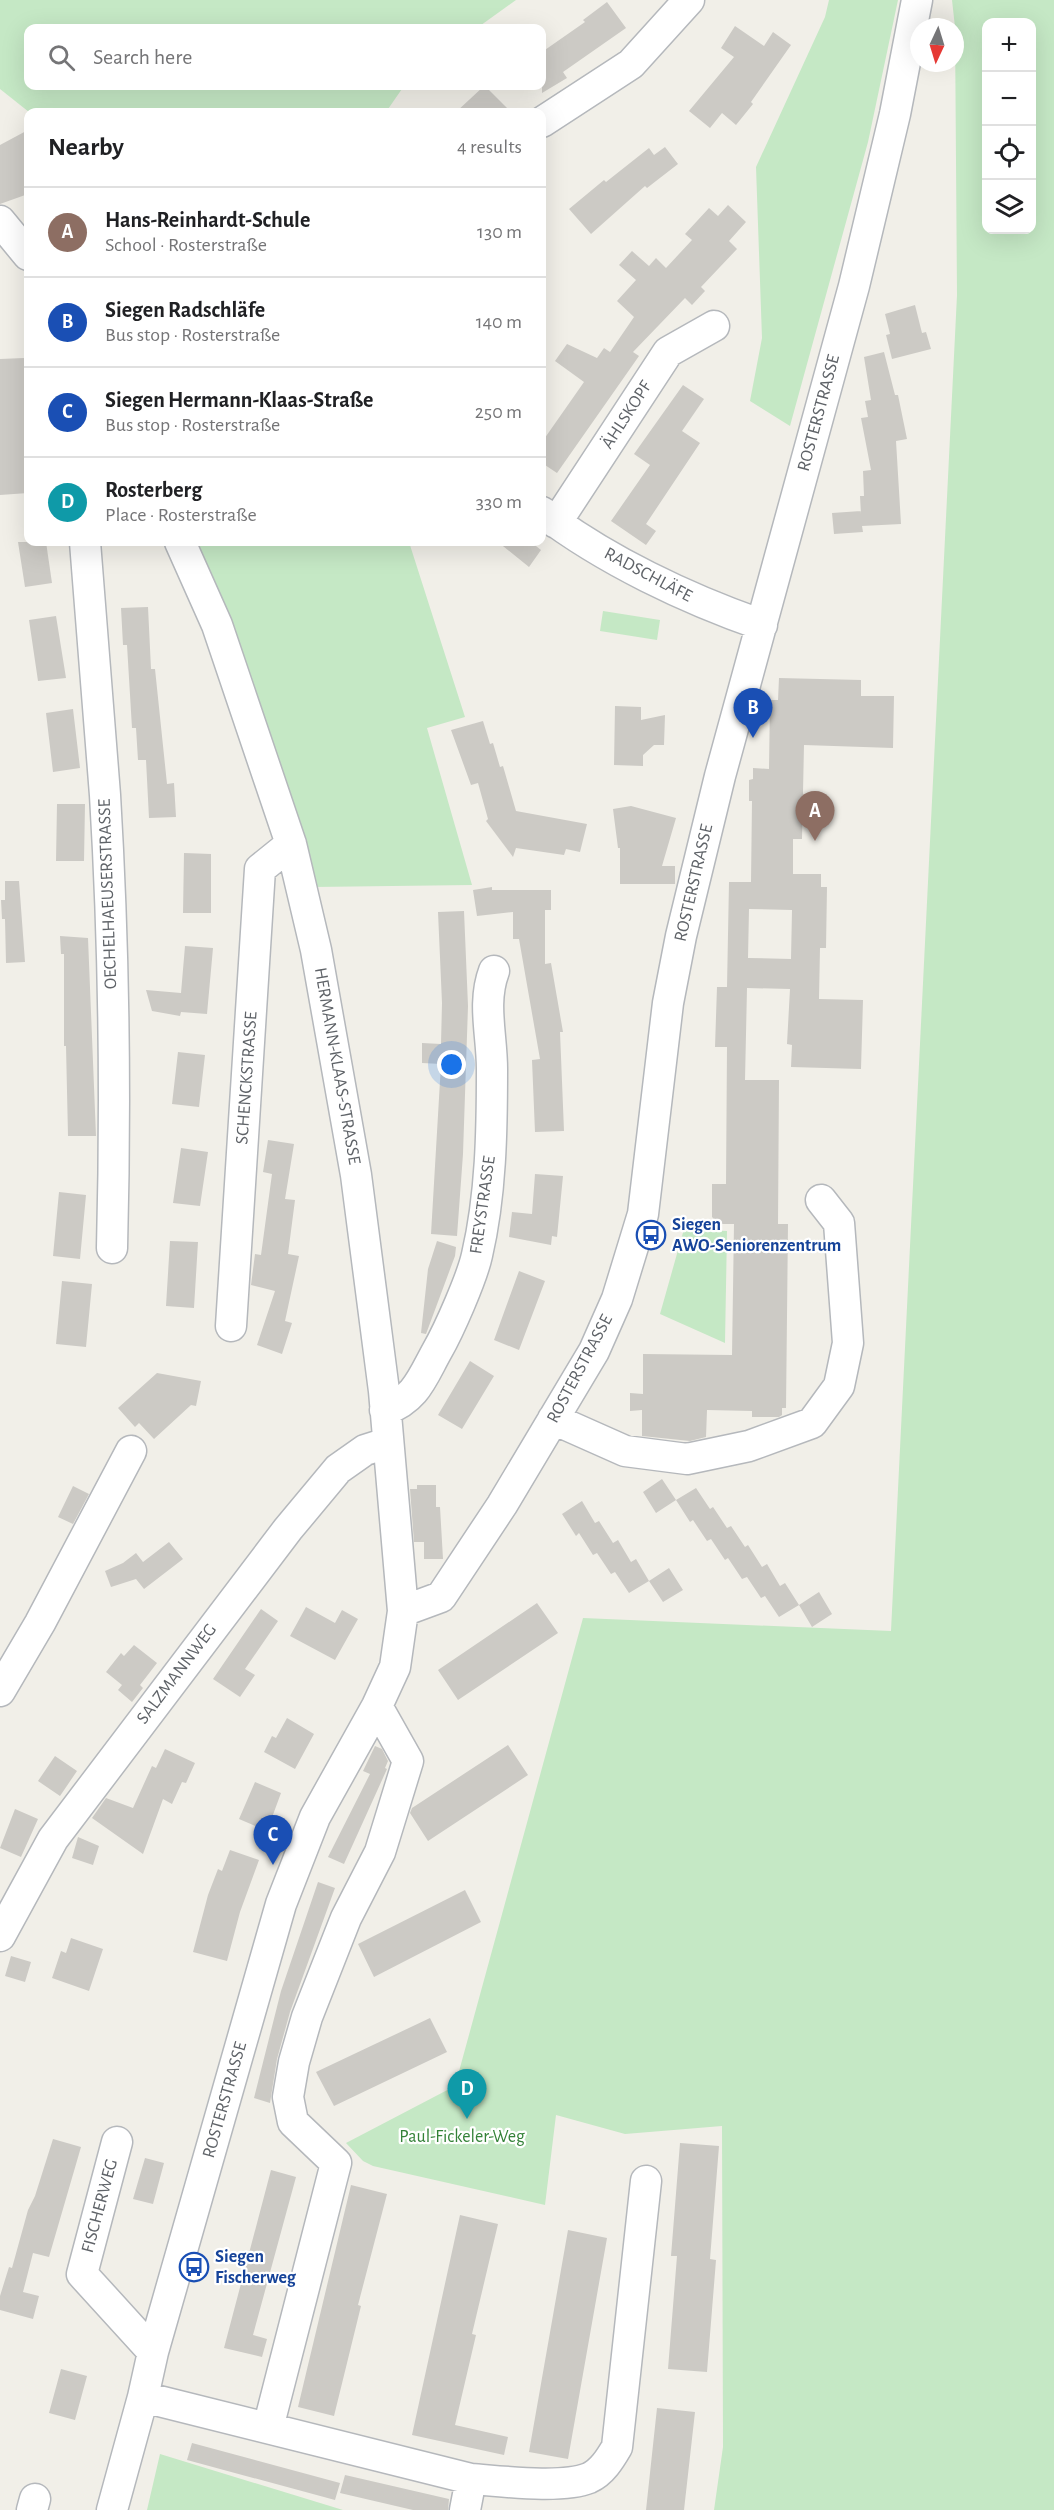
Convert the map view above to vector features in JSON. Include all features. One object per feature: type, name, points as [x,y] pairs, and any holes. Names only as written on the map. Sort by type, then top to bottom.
[{"type":"street","points":[[546,119],[631,64],[689,0]]},
{"type":"street","name":"ROSTERSTRASSE","points":[[112,2510],[153,2352],[281,1904],[315,1817],[377,1706],[395,1667],[403,1611],[441,1597],[502,1504],[594,1351],[616,1299],[643,1214],[668,1003],[681,936],[720,776],[854,286],[897,104],[917,0]]},
{"type":"street","points":[[0,221],[24,250]]},
{"type":"street","name":"ÄHLSKOPF","points":[[549,517],[668,352],[714,326]]},
{"type":"street","name":"RADSCHLÄFE","points":[[549,517],[644,575],[696,601],[762,625]]},
{"type":"street","name":"OECHELHAEUSERSTRASSE","points":[[85,546],[105,795],[112,1000],[114,1158],[112,1248]]},
{"type":"street","name":"HERMANN-KLAAS-STRASSE","points":[[182,546],[217,625],[291,844],[316,950],[356,1175],[385,1410],[403,1611]]},
{"type":"street","name":"SCHENCKSTRASSE","points":[[231,1326],[260,868],[291,844]]},
{"type":"street","name":"FREYSTRASSE","points":[[385,1410],[398,1405],[412,1395],[443,1341],[477,1256],[492,1145],[492,1060],[487,991],[494,971]]},
{"type":"street","points":[[553,1419],[625,1451],[687,1459],[749,1446],[812,1423],[839,1386],[848,1343],[839,1223],[820,1200]]},
{"type":"street","name":"SALZMANNWEG","points":[[0,1936],[59,1830],[288,1528],[338,1469],[365,1450],[387,1443]]},
{"type":"street","points":[[0,1691],[40,1623],[131,1451]]},
{"type":"street","points":[[268,2428],[336,2163],[293,2122],[288,2097],[294,2062],[307,2017],[346,1918],[380,1852],[408,1761],[377,1706]]},
{"type":"street","name":"FISCHERWEG","points":[[117,2142],[82,2274],[153,2352]]},
{"type":"street","points":[[143,2397],[471,2479],[518,2483],[568,2482],[589,2478],[610,2460],[616,2447],[646,2181]]},
{"type":"street","points":[[465,2510],[471,2479]]},
{"type":"green space","points":[[0,0],[516,0],[483,24],[24,24],[24,90],[401,90],[389,108],[24,108],[0,89]]},
{"type":"green space","points":[[829,0],[898,0],[868,142],[790,426],[750,401],[762,338],[756,167],[825,17]]},
{"type":"green space","name":"Paul-Fickeler-Weg","points":[[952,0],[1054,0],[1054,2510],[714,2510],[723,2447],[722,2126],[625,2134],[556,2115],[545,2205],[373,2166],[363,2161],[346,2143],[455,2086],[583,1618],[891,1631],[957,295],[955,72],[964,72],[964,18],[954,18]]},
{"type":"green space","points":[[189,546],[410,546],[465,717],[427,728],[472,885],[313,887]]},
{"type":"green space","points":[[603,611],[660,620],[657,640],[600,631]]},
{"type":"green space","points":[[684,1229],[727,1231],[725,1343],[660,1314]]},
{"type":"green space","points":[[160,2454],[343,2510],[147,2510]]},
{"type":"building","points":[[607,2],[626,28],[563,72],[567,78],[542,93],[542,90],[546,90],[546,49],[585,22],[583,20]]},
{"type":"building","points":[[735,26],[764,46],[773,32],[791,45],[751,102],[753,104],[736,125],[722,113],[710,128],[689,111],[734,57],[721,48]]},
{"type":"building","points":[[480,90],[489,90],[507,108],[460,108]]},
{"type":"building","points":[[24,132],[24,195],[0,204],[0,145]]},
{"type":"building","points":[[665,147],[678,164],[647,188],[645,186],[591,234],[569,209],[604,180],[606,182],[649,148],[654,155]]},
{"type":"building","points":[[728,205],[746,222],[729,241],[737,249],[701,287],[705,291],[692,305],[685,298],[633,352],[639,356],[557,473],[546,466],[546,436],[584,382],[555,361],[567,344],[597,358],[604,348],[610,352],[634,317],[617,301],[636,280],[619,265],[632,251],[649,266],[656,258],[666,268],[692,240],[685,234],[709,208],[718,216]]},
{"type":"building","points":[[915,305],[922,333],[926,332],[931,349],[892,359],[886,335],[890,334],[885,314]]},
{"type":"building","points":[[884,352],[895,395],[898,395],[907,439],[896,441],[901,524],[862,526],[863,532],[834,534],[832,513],[861,511],[860,496],[864,496],[863,471],[871,470],[861,418],[868,417],[865,401],[871,400],[864,357]]},
{"type":"building","points":[[24,358],[24,493],[0,495],[0,359]]},
{"type":"building","points":[[683,385],[704,399],[682,431],[700,443],[646,524],[656,531],[646,545],[611,521],[650,465],[634,454]]},
{"type":"building","points":[[18,542],[24,542],[24,546],[47,546],[52,583],[25,587]]},
{"type":"building","points":[[503,546],[536,546],[541,550],[529,567]]},
{"type":"building","points":[[148,607],[151,669],[155,669],[167,784],[174,783],[176,817],[149,818],[146,760],[138,760],[136,728],[132,728],[127,645],[123,645],[121,608]]},
{"type":"building","points":[[56,616],[66,678],[38,681],[29,620]]},
{"type":"building","points":[[779,678],[861,680],[861,696],[894,696],[893,748],[804,745],[802,839],[793,839],[793,874],[821,874],[821,887],[827,887],[826,948],[820,948],[819,999],[863,1000],[861,1069],[791,1067],[792,1045],[787,1044],[790,989],[747,988],[745,1080],[779,1080],[778,1224],[788,1224],[786,1408],[782,1408],[782,1415],[779,1417],[752,1417],[752,1411],[707,1410],[706,1437],[690,1441],[642,1436],[642,1410],[630,1411],[630,1393],[643,1394],[643,1354],[732,1355],[734,1224],[719,1224],[712,1217],[712,1184],[726,1184],[727,1047],[715,1047],[717,987],[727,987],[729,882],[751,882],[752,801],[749,801],[749,780],[753,779],[753,768],[769,769],[770,700],[778,700]],"holes":[[[749,909],[792,910],[791,959],[748,958]]]},
{"type":"building","points":[[615,706],[641,707],[641,720],[665,715],[664,745],[654,745],[643,755],[643,766],[614,765]]},
{"type":"building","points":[[73,709],[80,768],[53,772],[46,713]]},
{"type":"building","points":[[483,721],[500,767],[503,766],[516,811],[587,824],[580,852],[566,849],[564,855],[516,848],[513,857],[486,821],[488,819],[478,783],[471,785],[451,730]]},
{"type":"building","points":[[57,804],[85,804],[84,861],[56,861]]},
{"type":"building","points":[[631,806],[676,818],[662,866],[675,866],[675,884],[620,884],[620,848],[618,848],[613,809]]},
{"type":"building","points":[[184,853],[211,854],[211,913],[183,913]]},
{"type":"building","points":[[5,881],[19,881],[25,962],[6,963],[5,919],[2,919],[1,900],[5,900]]},
{"type":"building","points":[[492,887],[492,890],[551,890],[551,910],[545,910],[545,964],[551,963],[563,1032],[560,1032],[564,1131],[535,1132],[532,1060],[540,1059],[519,939],[513,939],[513,912],[477,916],[473,890]]},
{"type":"building","points":[[464,911],[468,1006],[463,1154],[457,1236],[431,1234],[441,1064],[422,1063],[422,1043],[441,1044],[442,1003],[438,912]]},
{"type":"building","points":[[60,936],[88,938],[96,1136],[68,1136],[66,1046],[64,1046],[64,954],[61,954]]},
{"type":"building","points":[[185,946],[213,948],[207,1014],[181,1012],[180,1016],[152,1011],[146,990],[181,993]]},
{"type":"building","points":[[178,1052],[205,1055],[199,1107],[172,1104]]},
{"type":"building","points":[[268,1140],[294,1144],[285,1199],[295,1200],[288,1254],[299,1256],[285,1321],[292,1323],[282,1354],[257,1345],[275,1291],[251,1285],[255,1254],[261,1255],[272,1174],[263,1172]]},
{"type":"building","points":[[181,1148],[208,1152],[200,1206],[173,1203]]},
{"type":"building","points":[[535,1174],[563,1176],[557,1237],[552,1236],[551,1245],[509,1237],[512,1212],[532,1214]]},
{"type":"building","points":[[59,1192],[86,1195],[80,1259],[53,1256]]},
{"type":"building","points":[[170,1241],[198,1242],[194,1308],[166,1306]]},
{"type":"building","points":[[437,1241],[456,1247],[455,1256],[426,1334],[421,1333],[428,1269]]},
{"type":"building","points":[[519,1271],[545,1281],[519,1350],[494,1340]]},
{"type":"building","points":[[62,1281],[92,1284],[86,1347],[56,1344]]},
{"type":"building","points":[[470,1361],[494,1376],[462,1429],[438,1415]]},
{"type":"building","points":[[157,1373],[201,1381],[196,1406],[191,1405],[154,1439],[139,1423],[135,1427],[118,1408]]},
{"type":"building","points":[[662,1479],[676,1500],[656,1513],[643,1492]]},
{"type":"building","points":[[417,1485],[436,1485],[436,1507],[440,1507],[443,1559],[424,1559],[424,1542],[414,1542],[410,1489],[417,1489]]},
{"type":"building","points":[[73,1486],[89,1494],[73,1524],[58,1517]]},
{"type":"building","points":[[696,1488],[727,1528],[731,1526],[745,1547],[748,1545],[762,1567],[767,1564],[780,1586],[785,1583],[799,1605],[779,1617],[765,1596],[761,1598],[747,1577],[742,1579],[711,1539],[707,1541],[693,1520],[690,1522],[676,1500]]},
{"type":"building","points":[[582,1501],[595,1523],[599,1521],[613,1543],[618,1540],[631,1562],[636,1559],[649,1581],[629,1593],[615,1572],[611,1574],[597,1553],[593,1555],[579,1533],[576,1536],[562,1514]]},
{"type":"building","points":[[169,1542],[183,1559],[144,1589],[136,1579],[111,1587],[105,1571],[123,1563],[136,1553],[143,1562]]},
{"type":"building","points":[[669,1568],[683,1590],[663,1602],[649,1581]]},
{"type":"building","points":[[819,1592],[832,1614],[812,1627],[799,1605]]},
{"type":"building","points":[[537,1603],[558,1633],[458,1700],[438,1670]]},
{"type":"building","points":[[306,1607],[335,1623],[342,1610],[358,1619],[335,1660],[290,1636]]},
{"type":"building","points":[[261,1609],[278,1621],[245,1669],[255,1675],[240,1697],[213,1679]]},
{"type":"building","points":[[134,1645],[157,1663],[140,1685],[143,1688],[132,1702],[118,1690],[122,1685],[106,1672],[121,1653],[124,1656]]},
{"type":"building","points":[[287,1718],[314,1734],[295,1769],[264,1752],[272,1736],[276,1738]]},
{"type":"building","points":[[508,1745],[528,1775],[428,1841],[410,1813],[412,1808]]},
{"type":"building","points":[[375,1746],[382,1749],[388,1761],[385,1768],[387,1769],[344,1864],[328,1857],[370,1774],[363,1771]]},
{"type":"building","points":[[165,1749],[195,1763],[186,1783],[182,1782],[172,1804],[163,1799],[143,1854],[92,1818],[106,1798],[133,1808],[152,1766],[156,1768]]},
{"type":"building","points":[[55,1756],[77,1771],[60,1796],[38,1781]]},
{"type":"building","points":[[255,1782],[281,1793],[267,1831],[239,1819]]},
{"type":"building","points":[[15,1809],[38,1819],[21,1857],[0,1848]]},
{"type":"building","points":[[78,1837],[99,1846],[93,1865],[72,1858]]},
{"type":"building","points":[[230,1850],[259,1860],[240,1912],[227,1961],[193,1952],[208,1895],[218,1869],[222,1871]]},
{"type":"building","points":[[318,1882],[335,1888],[290,2012],[277,2059],[270,2103],[254,2098],[281,1991]]},
{"type":"building","points":[[465,1890],[481,1922],[374,1977],[358,1944]]},
{"type":"building","points":[[71,1938],[103,1949],[89,1991],[52,1978],[61,1951],[66,1953]]},
{"type":"building","points":[[11,1956],[31,1962],[25,1982],[5,1976]]},
{"type":"building","points":[[430,2018],[447,2052],[334,2106],[316,2072]]},
{"type":"building","points":[[53,2139],[81,2147],[49,2257],[33,2253],[23,2292],[39,2296],[33,2319],[0,2310],[0,2296],[9,2267],[12,2268],[28,2210],[35,2196]]},
{"type":"building","points":[[680,2143],[719,2146],[710,2259],[716,2260],[707,2372],[668,2369],[677,2256],[671,2256]]},
{"type":"building","points":[[145,2158],[164,2163],[153,2204],[133,2199]]},
{"type":"building","points":[[271,2170],[296,2177],[253,2335],[267,2339],[262,2357],[224,2348]]},
{"type":"building","points":[[351,2185],[387,2194],[358,2305],[361,2306],[334,2416],[298,2407]]},
{"type":"building","points":[[460,2215],[498,2224],[472,2334],[476,2335],[455,2425],[508,2437],[504,2455],[412,2435]]},
{"type":"building","points":[[568,2230],[607,2238],[568,2459],[529,2452]]},
{"type":"building","points":[[61,2369],[87,2376],[75,2420],[49,2413]]},
{"type":"building","points":[[657,2408],[695,2412],[684,2510],[646,2510]]},
{"type":"building","points":[[192,2443],[340,2483],[335,2500],[187,2460]]},
{"type":"building","points":[[345,2475],[449,2499],[448,2510],[413,2510],[340,2493]]},
{"type":"place","name":"Siegen Radschläfe","points":[[753,738]]},
{"type":"place","name":"Hans-Reinhardt-Schule","points":[[815,841]]},
{"type":"place","name":"Siegen AWO-Seniorenzentrum","points":[[651,1235]]},
{"type":"place","name":"Siegen Hermann-Klaas-Straße","points":[[273,1865]]},
{"type":"place","name":"Rosterberg","points":[[467,2119]]},
{"type":"place","name":"Siegen Fischerweg","points":[[194,2267]]}]
